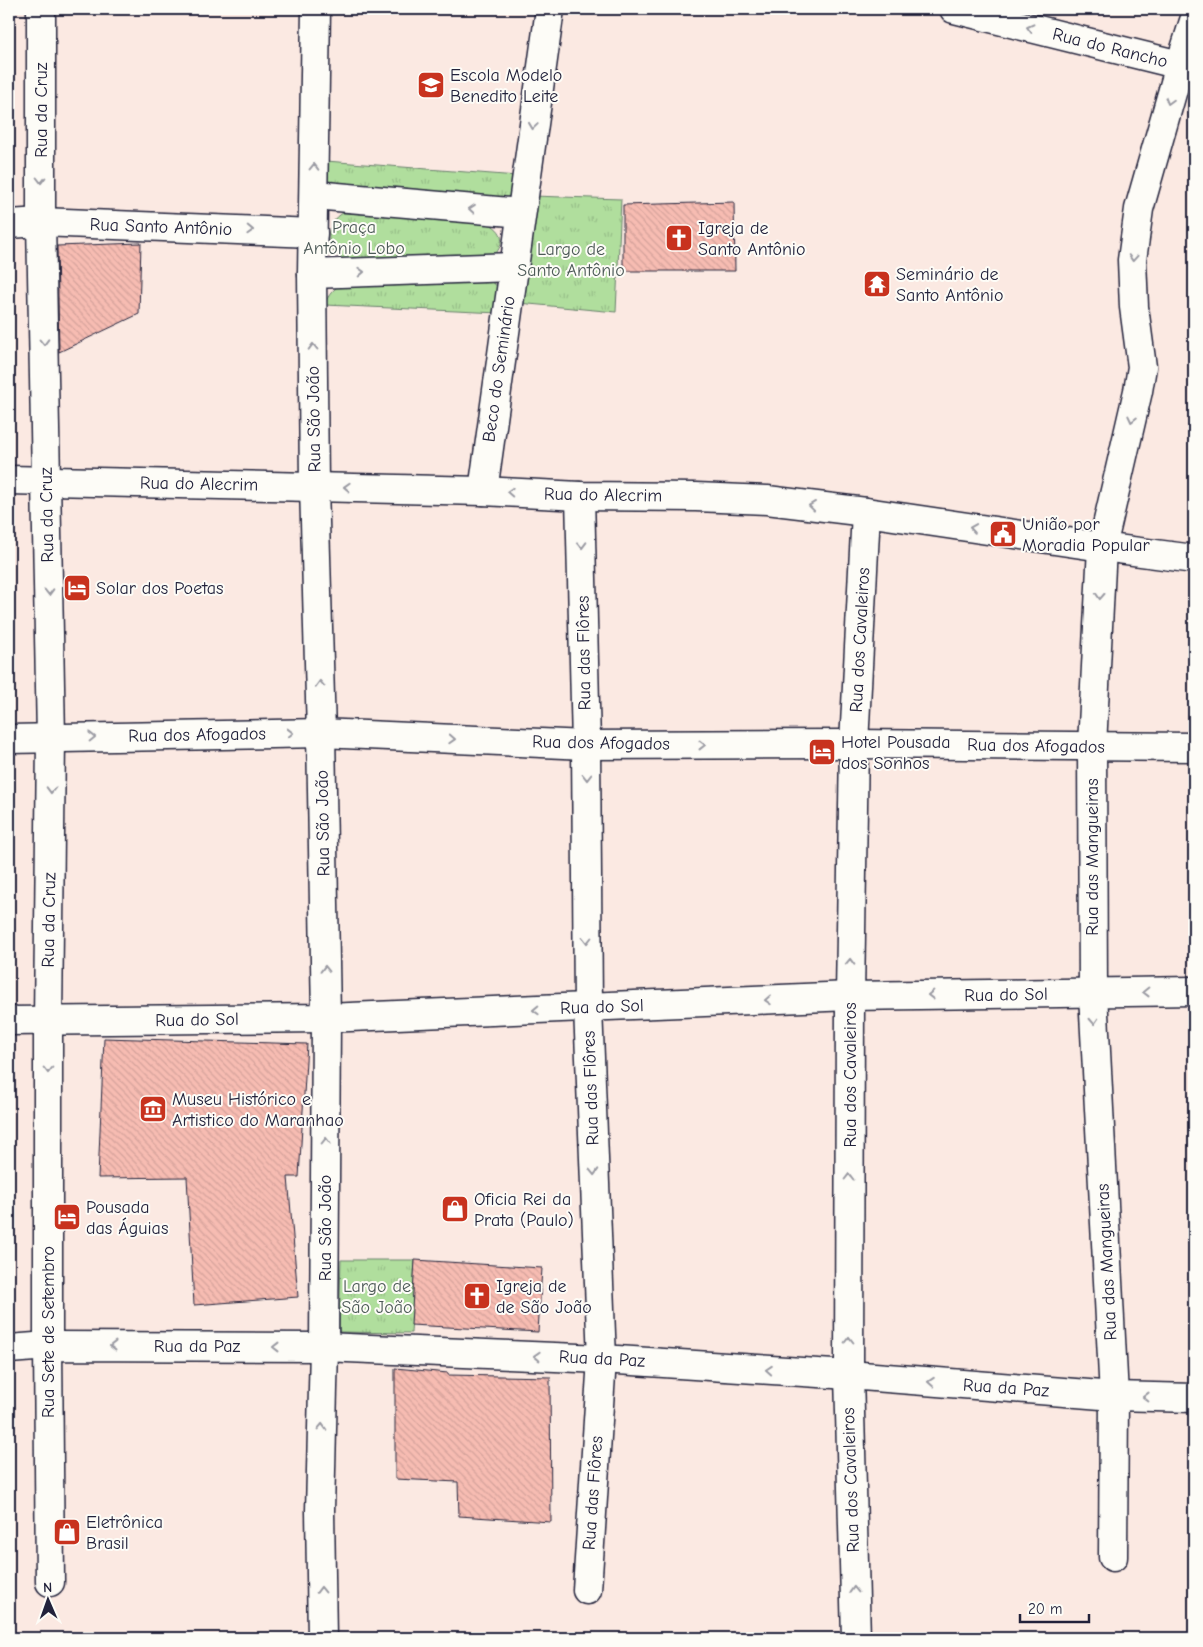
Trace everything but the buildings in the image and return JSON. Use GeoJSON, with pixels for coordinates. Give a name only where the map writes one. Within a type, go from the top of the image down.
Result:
{"type":"FeatureCollection","features":[{"type":"Feature","properties":{"kind":"street","name":"Rua da Cruz"},"geometry":{"type":"LineString","coordinates":[[40,9],[51,738],[48,1022]]}},
{"type":"Feature","properties":{"kind":"street","name":"Rua São João"},"geometry":{"type":"LineString","coordinates":[[316,9],[312,274],[314,486],[326,1018],[324,1347],[320,1511],[322,1638]]}},
{"type":"Feature","properties":{"kind":"street","name":"Beco do Seminário"},"geometry":{"type":"LineString","coordinates":[[483,491],[550,9]]}},
{"type":"Feature","properties":{"kind":"street","name":"Rua do Rancho"},"geometry":{"type":"LineString","coordinates":[[954,9],[1180,65]]}},
{"type":"Feature","properties":{"kind":"street","name":"Rua das Mangueiras"},"geometry":{"type":"LineString","coordinates":[[1114,1558],[1114,1396],[1093,994],[1092,746],[1102,547],[1136,401],[1142,367],[1134,307],[1132,260],[1139,209],[1194,21]]}},
{"type":"Feature","properties":{"kind":"street"},"geometry":{"type":"LineString","coordinates":[[314,195],[521,213]]}},
{"type":"Feature","properties":{"kind":"street","name":"Rua Santo Antônio"},"geometry":{"type":"LineString","coordinates":[[9,224],[42,222],[313,233]]}},
{"type":"Feature","properties":{"kind":"street"},"geometry":{"type":"LineString","coordinates":[[312,274],[513,267]]}},
{"type":"Feature","properties":{"kind":"street","name":"Rua do Alecrim"},"geometry":{"type":"LineString","coordinates":[[9,480],[314,486],[580,496],[766,500],[866,512],[1102,547],[1194,558]]}},
{"type":"Feature","properties":{"kind":"street","name":"Rua das Flôres"},"geometry":{"type":"LineString","coordinates":[[580,496],[586,745],[588,1008],[602,1359],[587,1590]]}},
{"type":"Feature","properties":{"kind":"street","name":"Rua dos Cavaleiros"},"geometry":{"type":"LineString","coordinates":[[856,1638],[848,1375],[850,996],[854,744],[866,512]]}},
{"type":"Feature","properties":{"kind":"street","name":"Rua dos Afogados"},"geometry":{"type":"LineString","coordinates":[[9,739],[321,732],[586,745],[854,744],[1194,747]]}},
{"type":"Feature","properties":{"kind":"street","name":"Rua do Sol"},"geometry":{"type":"LineString","coordinates":[[9,1021],[326,1018],[850,996],[1093,994],[1194,991]]}},
{"type":"Feature","properties":{"kind":"street","name":"Rua Sete de Setembro"},"geometry":{"type":"LineString","coordinates":[[48,1022],[50,1582]]}},
{"type":"Feature","properties":{"kind":"street","name":"Rua da Paz"},"geometry":{"type":"LineString","coordinates":[[9,1349],[48,1346],[324,1347],[602,1359],[848,1375],[1114,1396],[1194,1398]]}},
{"type":"Feature","properties":{"kind":"green space"},"geometry":{"type":"Polygon","coordinates":[[[326,161],[517,176],[512,194],[506,199],[338,189],[327,182],[325,172],[326,161]]]}},
{"type":"Feature","properties":{"kind":"green space","name":"Largo de Santo Antônio"},"geometry":{"type":"Polygon","coordinates":[[[533,196],[621,199],[616,312],[518,303],[533,196]]]}},
{"type":"Feature","properties":{"kind":"green space","name":"Praça Antônio Lobo"},"geometry":{"type":"Polygon","coordinates":[[[343,213],[482,221],[499,231],[501,241],[497,252],[492,258],[351,261],[339,257],[334,252],[329,240],[330,228],[333,222],[343,213]]]}},
{"type":"Feature","properties":{"kind":"green space"},"geometry":{"type":"Polygon","coordinates":[[[483,280],[499,287],[499,313],[325,305],[332,292],[343,283],[483,280]]]}},
{"type":"Feature","properties":{"kind":"green space","name":"Largo de São João"},"geometry":{"type":"Polygon","coordinates":[[[341,1260],[415,1260],[411,1333],[339,1332],[341,1260]]]}},
{"type":"Feature","properties":{"kind":"place","name":"Escola Modelo Benedito Leite"},"geometry":{"type":"Point","coordinates":[431,85]}},
{"type":"Feature","properties":{"kind":"place","name":"Igreja de Santo Antônio"},"geometry":{"type":"Point","coordinates":[679,238]}},
{"type":"Feature","properties":{"kind":"place","name":"Seminário de Santo Antônio"},"geometry":{"type":"Point","coordinates":[877,284]}},
{"type":"Feature","properties":{"kind":"place","name":"União por Moradia Popular"},"geometry":{"type":"Point","coordinates":[1003,534]}},
{"type":"Feature","properties":{"kind":"place","name":"Solar dos Poetas"},"geometry":{"type":"Point","coordinates":[77,588]}},
{"type":"Feature","properties":{"kind":"place","name":"Hotel Pousada dos Sonhos"},"geometry":{"type":"Point","coordinates":[822,752]}},
{"type":"Feature","properties":{"kind":"place","name":"Museu Histórico e Artistico do Maranhao"},"geometry":{"type":"Point","coordinates":[153,1109]}},
{"type":"Feature","properties":{"kind":"place","name":"Oficia Rei da Prata (Paulo)"},"geometry":{"type":"Point","coordinates":[455,1209]}},
{"type":"Feature","properties":{"kind":"place","name":"Pousada das Águias"},"geometry":{"type":"Point","coordinates":[67,1217]}},
{"type":"Feature","properties":{"kind":"place","name":"Igreja de de São João"},"geometry":{"type":"Point","coordinates":[477,1296]}},
{"type":"Feature","properties":{"kind":"place","name":"Eletrônica Brasil"},"geometry":{"type":"Point","coordinates":[67,1532]}}]}
